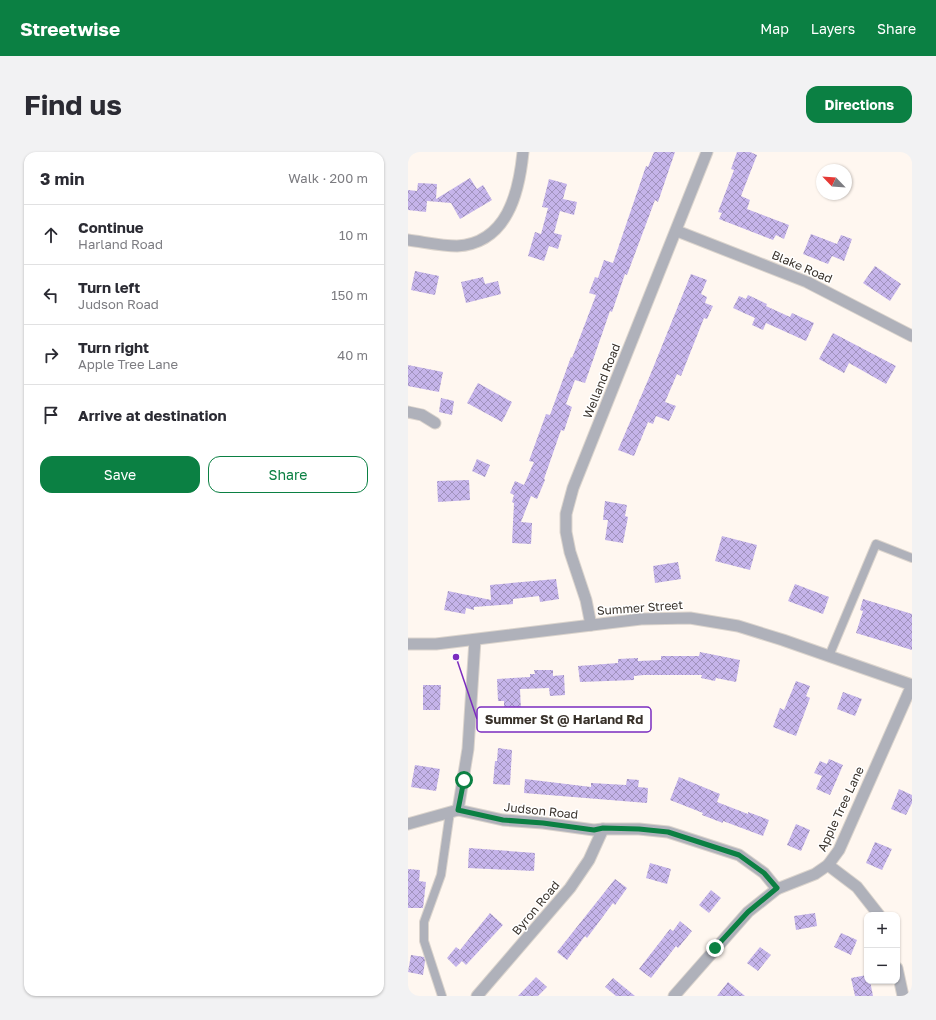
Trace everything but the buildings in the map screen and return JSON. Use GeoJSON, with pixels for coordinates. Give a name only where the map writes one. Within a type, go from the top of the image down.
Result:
{"type":"FeatureCollection","features":[{"type":"Feature","properties":{"kind":"street"},"geometry":{"type":"LineString","coordinates":[[408,240],[457,246],[478,241],[493,233],[503,223],[513,199],[523,152]]}},
{"type":"Feature","properties":{"kind":"street","name":"Welland Road"},"geometry":{"type":"LineString","coordinates":[[591,625],[586,600],[570,552],[566,532],[566,514],[573,488],[677,231],[707,152]]}},
{"type":"Feature","properties":{"kind":"street","name":"Blake Road"},"geometry":{"type":"LineString","coordinates":[[677,231],[808,282],[912,336]]}},
{"type":"Feature","properties":{"kind":"street"},"geometry":{"type":"LineString","coordinates":[[408,412],[422,415],[435,423]]}},
{"type":"Feature","properties":{"kind":"street","name":"Summer Street"},"geometry":{"type":"LineString","coordinates":[[408,644],[436,644],[474,640],[641,619],[690,618],[738,626],[912,685]]}},
{"type":"Feature","properties":{"kind":"street"},"geometry":{"type":"LineString","coordinates":[[454,811],[468,749],[474,640]]}},
{"type":"Feature","properties":{"kind":"street","name":"Apple Tree Lane"},"geometry":{"type":"LineString","coordinates":[[674,996],[748,912],[777,888],[815,874],[828,865],[839,850],[912,685]]}},
{"type":"Feature","properties":{"kind":"street","name":"Judson Road"},"geometry":{"type":"LineString","coordinates":[[408,824],[454,811],[503,820],[543,823],[594,830],[603,828],[639,829],[668,832],[739,855],[764,873],[777,888]]}},
{"type":"Feature","properties":{"kind":"street","name":"Byron Road"},"geometry":{"type":"LineString","coordinates":[[477,996],[570,888],[588,860],[603,828]]}},
{"type":"Feature","properties":{"kind":"street"},"geometry":{"type":"LineString","coordinates":[[828,865],[857,887],[877,912]]}},
{"type":"Feature","properties":{"kind":"street"},"geometry":{"type":"LineString","coordinates":[[900,982],[903,996]]}},
{"type":"Feature","properties":{"kind":"lane"},"geometry":{"type":"LineString","coordinates":[[829,656],[876,544],[912,558]]}},
{"type":"Feature","properties":{"kind":"lane"},"geometry":{"type":"LineString","coordinates":[[442,996],[424,941],[424,922],[441,875],[454,811]]}},
{"type":"Feature","properties":{"kind":"place","name":"Summer St @ Harland Rd"},"geometry":{"type":"Point","coordinates":[456,657]}},
{"type":"Feature","properties":{"kind":"route"},"geometry":{"type":"LineString","coordinates":[[464,780],[458,810],[503,820],[543,823],[594,830],[603,828],[639,829],[668,832],[739,855],[764,873],[777,888],[748,912],[715,948]]}}]}
